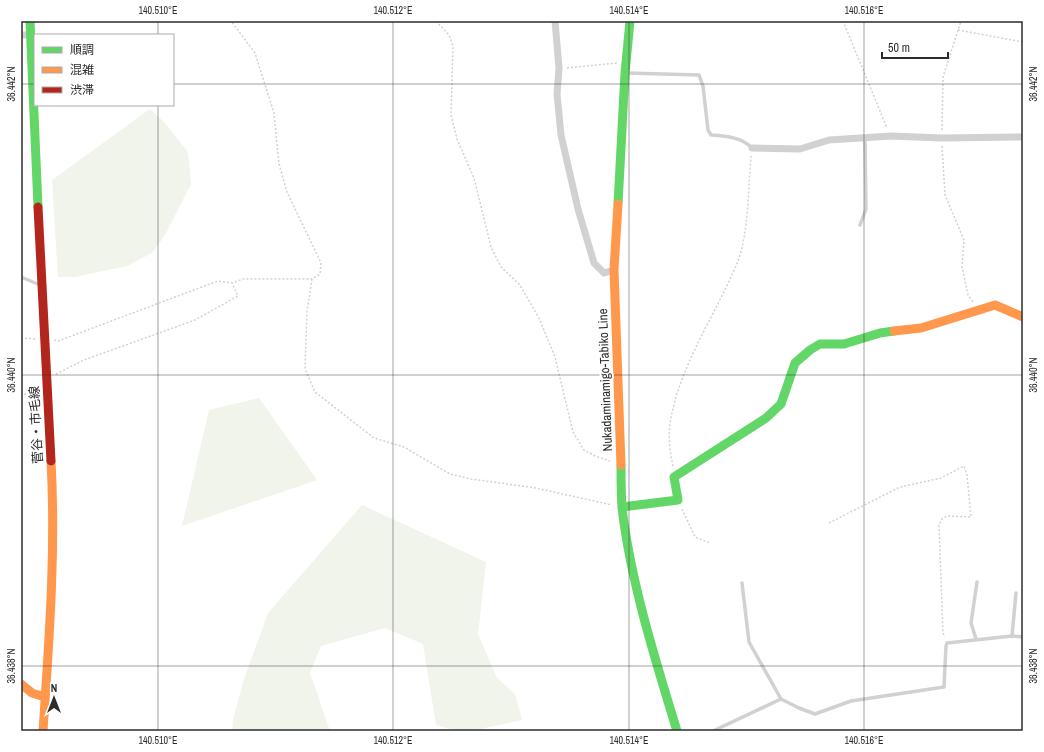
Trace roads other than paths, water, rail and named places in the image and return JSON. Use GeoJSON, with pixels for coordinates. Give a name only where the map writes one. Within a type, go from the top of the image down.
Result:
{"type":"FeatureCollection","features":[{"type":"Feature","properties":{"kind":"street","name":"菅谷・市毛線"},"geometry":{"type":"LineString","coordinates":[[30,21],[25,35],[53,502],[51,607],[43,731]]}},
{"type":"Feature","properties":{"kind":"street"},"geometry":{"type":"LineString","coordinates":[[555,21],[559,68],[557,94],[561,135],[578,209],[594,263],[604,273],[614,270]]}},
{"type":"Feature","properties":{"kind":"street","name":"Nukadaminamigo-Tabiko Line"},"geometry":{"type":"LineString","coordinates":[[630,21],[625,73],[614,270],[622,507],[631,566],[658,669],[677,731]]}},
{"type":"Feature","properties":{"kind":"street"},"geometry":{"type":"LineString","coordinates":[[752,148],[800,149],[829,140],[891,136],[941,138],[1023,137]]}},
{"type":"Feature","properties":{"kind":"street"},"geometry":{"type":"LineString","coordinates":[[622,507],[678,500],[674,477],[766,418],[781,404],[795,363],[810,350],[820,344],[844,344],[880,333],[921,328],[977,309],[995,305],[1023,317]]}},
{"type":"Feature","properties":{"kind":"street"},"geometry":{"type":"LineString","coordinates":[[21,684],[32,693],[45,697]]}},
{"type":"Feature","properties":{"kind":"lane"},"geometry":{"type":"LineString","coordinates":[[625,73],[631,75],[699,75],[703,86],[708,130],[711,135],[727,136],[747,143],[752,148]]}},
{"type":"Feature","properties":{"kind":"lane"},"geometry":{"type":"LineString","coordinates":[[860,225],[866,209],[865,138]]}},
{"type":"Feature","properties":{"kind":"lane"},"geometry":{"type":"LineString","coordinates":[[21,277],[41,285]]}},
{"type":"Feature","properties":{"kind":"lane"},"geometry":{"type":"LineString","coordinates":[[976,639],[971,623],[977,582]]}},
{"type":"Feature","properties":{"kind":"lane"},"geometry":{"type":"LineString","coordinates":[[742,583],[749,642],[781,699],[815,714],[851,701],[944,687],[947,643],[1012,636],[1023,637]]}},
{"type":"Feature","properties":{"kind":"lane"},"geometry":{"type":"LineString","coordinates":[[1012,636],[1016,594]]}},
{"type":"Feature","properties":{"kind":"lane"},"geometry":{"type":"LineString","coordinates":[[713,731],[781,699]]}}]}
